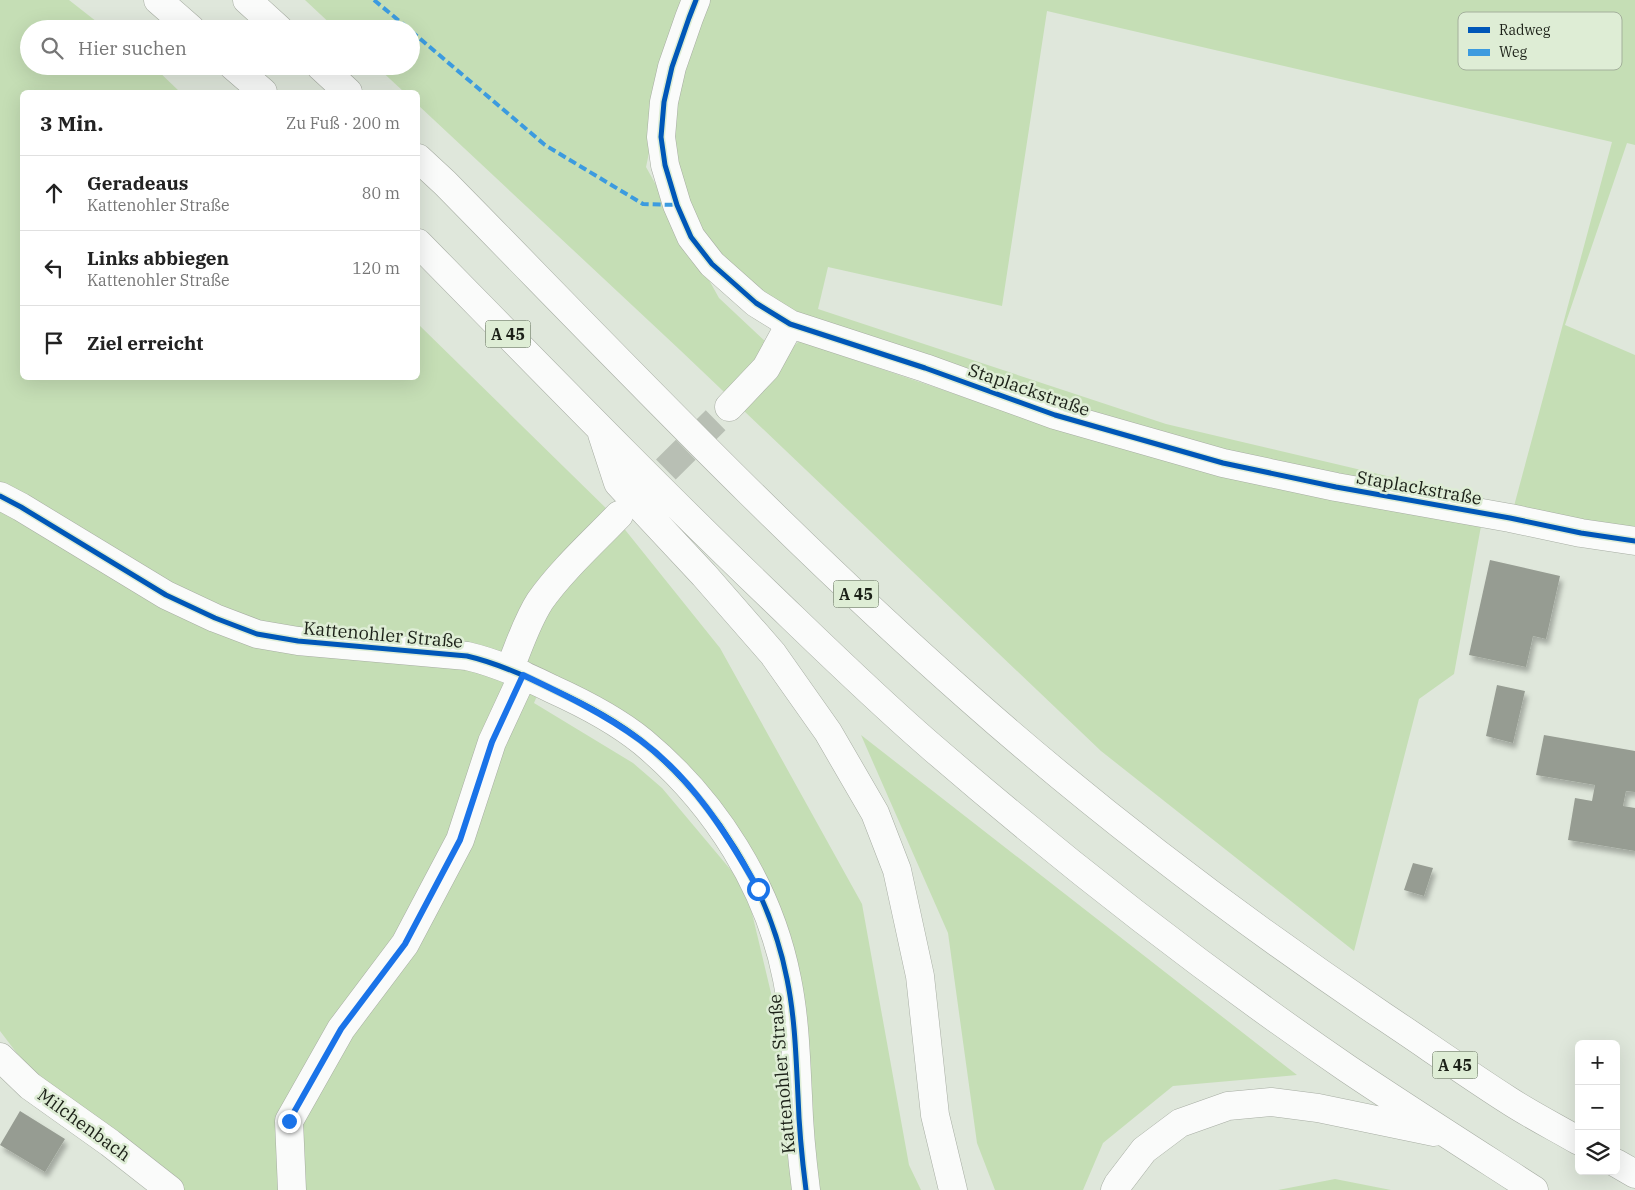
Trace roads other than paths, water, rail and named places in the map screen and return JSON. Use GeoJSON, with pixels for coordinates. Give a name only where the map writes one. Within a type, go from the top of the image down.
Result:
{"type":"FeatureCollection","features":[{"type":"Feature","properties":{"kind":"main road"},"geometry":{"type":"LineString","coordinates":[[158,0],[181,20]]}},
{"type":"Feature","properties":{"kind":"main road"},"geometry":{"type":"LineString","coordinates":[[246,0],[269,20]]}},
{"type":"Feature","properties":{"kind":"main road","name":"Staplackstraße"},"geometry":{"type":"LineString","coordinates":[[696,0],[672,67],[664,102],[661,137],[665,165],[677,205],[691,236],[712,264],[756,303],[790,324],[924,368],[1054,415],[1223,463],[1336,487],[1510,518],[1582,533],[1635,541]]}},
{"type":"Feature","properties":{"kind":"main road"},"geometry":{"type":"LineString","coordinates":[[243,75],[261,90]]}},
{"type":"Feature","properties":{"kind":"main road"},"geometry":{"type":"LineString","coordinates":[[330,75],[346,90]]}},
{"type":"Feature","properties":{"kind":"main road","name":"A 45"},"geometry":{"type":"LineString","coordinates":[[420,160],[445,183],[733,477],[844,583],[968,697],[1079,792],[1224,904],[1335,983],[1510,1101],[1575,1139]]}},
{"type":"Feature","properties":{"kind":"main road","name":"A 45"},"geometry":{"type":"LineString","coordinates":[[420,245],[692,522],[820,645],[932,747],[1044,841],[1188,953],[1349,1069],[1534,1190]]}},
{"type":"Feature","properties":{"kind":"main road"},"geometry":{"type":"LineString","coordinates":[[729,407],[766,368],[790,324]]}},
{"type":"Feature","properties":{"kind":"main road"},"geometry":{"type":"LineString","coordinates":[[598,426],[618,483],[704,575],[773,654],[828,732],[875,813],[897,870],[920,976],[935,1115],[953,1190]]}},
{"type":"Feature","properties":{"kind":"main road","name":"Kattenohler Straße"},"geometry":{"type":"LineString","coordinates":[[0,496],[166,594],[214,618],[257,634],[298,641],[467,656],[516,672],[606,717],[642,741],[675,772],[712,813],[758,889],[775,933],[787,977],[794,1019],[802,1155],[806,1190]]}},
{"type":"Feature","properties":{"kind":"main road"},"geometry":{"type":"LineString","coordinates":[[292,1190],[289,1121],[341,1029],[405,944],[460,840],[516,672],[524,633],[540,602],[575,560],[619,515]]}},
{"type":"Feature","properties":{"kind":"main road","name":"Milchenbach"},"geometry":{"type":"LineString","coordinates":[[0,1056],[30,1086],[110,1143],[170,1190]]}},
{"type":"Feature","properties":{"kind":"main road"},"geometry":{"type":"LineString","coordinates":[[1115,1190],[1144,1150],[1180,1123],[1228,1106],[1271,1102],[1318,1108],[1450,1135]]}},
{"type":"Feature","properties":{"kind":"main road"},"geometry":{"type":"LineString","coordinates":[[1620,1165],[1635,1174]]}},
{"type":"Feature","properties":{"kind":"tunnel"},"geometry":{"type":"LineString","coordinates":[[636,499],[729,407]]}}]}
